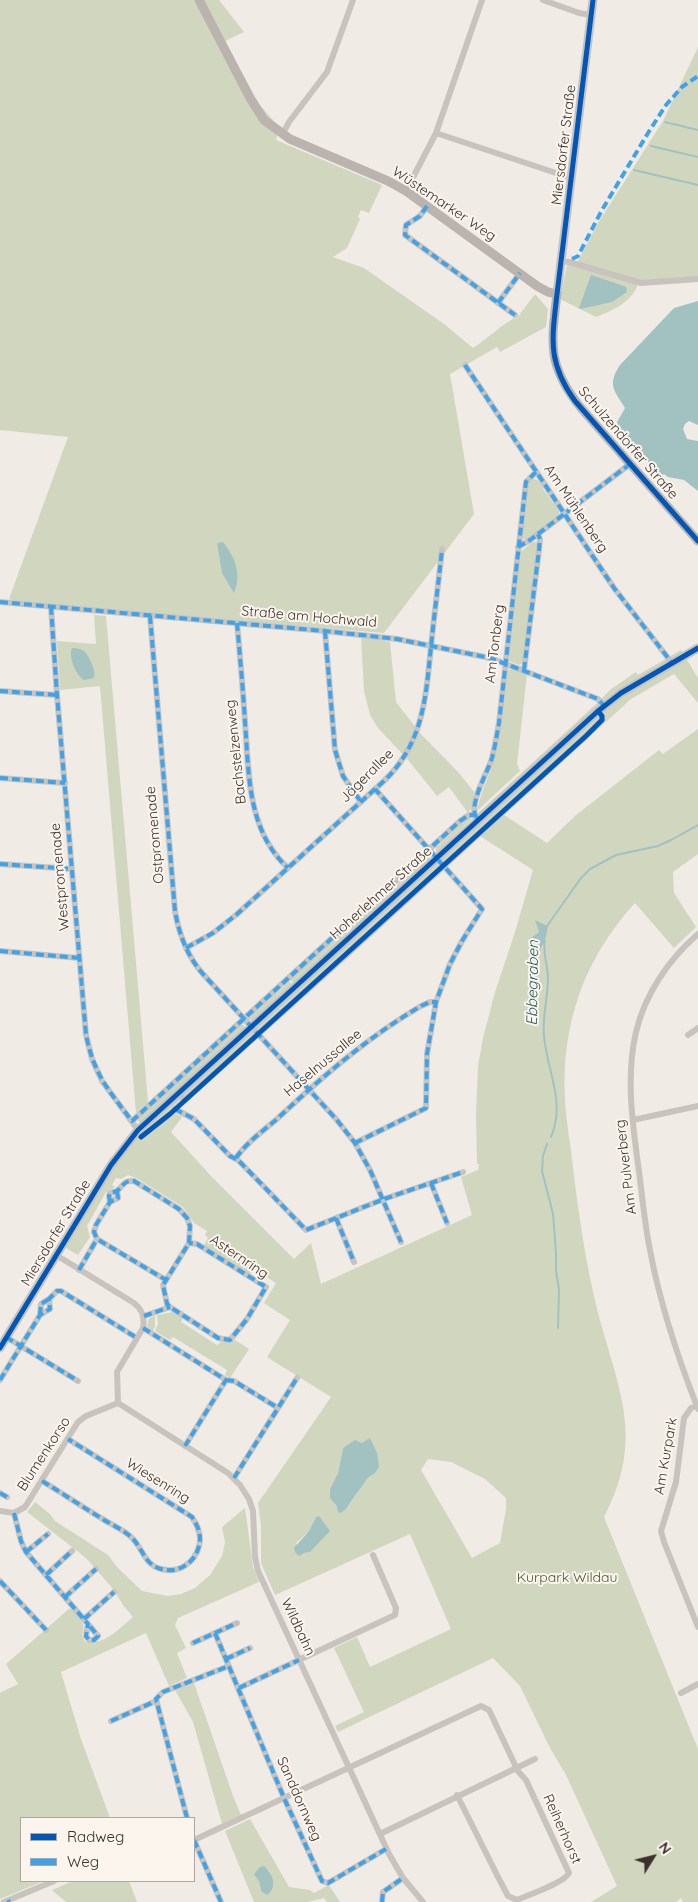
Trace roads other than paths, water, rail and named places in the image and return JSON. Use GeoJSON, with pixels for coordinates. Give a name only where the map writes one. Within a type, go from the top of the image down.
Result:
{"type":"FeatureCollection","features":[{"type":"Feature","properties":{"kind":"main road","name":"Wüstemarker Weg"},"geometry":{"type":"LineString","coordinates":[[202,1],[256,109],[264,120],[282,135],[388,181],[406,191],[544,291],[557,294]]}},
{"type":"Feature","properties":{"kind":"main road","name":"Schulzendorfer Straße"},"geometry":{"type":"LineString","coordinates":[[557,294],[552,348],[560,378],[581,408],[697,538]]}},
{"type":"Feature","properties":{"kind":"street"},"geometry":{"type":"LineString","coordinates":[[282,135],[327,72],[353,0]]}},
{"type":"Feature","properties":{"kind":"street"},"geometry":{"type":"LineString","coordinates":[[406,191],[436,134],[482,0]]}},
{"type":"Feature","properties":{"kind":"street"},"geometry":{"type":"LineString","coordinates":[[543,0],[591,15]]}},
{"type":"Feature","properties":{"kind":"street","name":"Miersdorfer Straße"},"geometry":{"type":"LineString","coordinates":[[557,294],[593,0]]}},
{"type":"Feature","properties":{"kind":"street"},"geometry":{"type":"LineString","coordinates":[[436,134],[571,177]]}},
{"type":"Feature","properties":{"kind":"street"},"geometry":{"type":"LineString","coordinates":[[427,206],[420,216],[406,225],[405,234],[515,315]]}},
{"type":"Feature","properties":{"kind":"street"},"geometry":{"type":"LineString","coordinates":[[561,261],[641,283],[698,279]]}},
{"type":"Feature","properties":{"kind":"street"},"geometry":{"type":"LineString","coordinates":[[498,303],[520,273]]}},
{"type":"Feature","properties":{"kind":"street","name":"Am Mühlenberg"},"geometry":{"type":"LineString","coordinates":[[465,365],[626,605],[672,664]]}},
{"type":"Feature","properties":{"kind":"street"},"geometry":{"type":"LineString","coordinates":[[518,547],[630,464]]}},
{"type":"Feature","properties":{"kind":"street","name":"Am Tonberg"},"geometry":{"type":"LineString","coordinates":[[476,817],[474,808],[478,792],[490,765],[495,746],[526,482],[536,472]]}},
{"type":"Feature","properties":{"kind":"street"},"geometry":{"type":"LineString","coordinates":[[524,670],[540,550],[538,534]]}},
{"type":"Feature","properties":{"kind":"street","name":"Jägerallee"},"geometry":{"type":"LineString","coordinates":[[186,948],[224,925],[361,802],[400,764],[414,739],[425,698],[442,550]]}},
{"type":"Feature","properties":{"kind":"street","name":"Straße am Hochwald"},"geometry":{"type":"LineString","coordinates":[[0,602],[325,630],[398,639],[482,656],[506,663],[598,699],[601,708]]}},
{"type":"Feature","properties":{"kind":"street","name":"Westpromenade"},"geometry":{"type":"LineString","coordinates":[[51,607],[86,1035],[92,1059],[108,1091],[132,1121],[137,1131]]}},
{"type":"Feature","properties":{"kind":"street","name":"Ostpromenade"},"geometry":{"type":"LineString","coordinates":[[150,616],[175,911],[186,948],[198,968],[355,1143],[384,1199],[401,1242]]}},
{"type":"Feature","properties":{"kind":"street","name":"Bachstelzenweg"},"geometry":{"type":"LineString","coordinates":[[237,623],[253,807],[267,842],[277,857],[288,868]]}},
{"type":"Feature","properties":{"kind":"street"},"geometry":{"type":"LineString","coordinates":[[325,630],[335,750],[343,776],[361,802]]}},
{"type":"Feature","properties":{"kind":"street","name":"Hoherlehmer Straße"},"geometry":{"type":"LineString","coordinates":[[137,1131],[436,858],[476,817],[601,708],[621,693],[698,648]]}},
{"type":"Feature","properties":{"kind":"street"},"geometry":{"type":"LineString","coordinates":[[0,691],[57,695]]}},
{"type":"Feature","properties":{"kind":"street","name":"Hoherlehmer Straße"},"geometry":{"type":"LineString","coordinates":[[178,1092],[184,1100],[258,1035],[592,731],[602,720],[601,708]]}},
{"type":"Feature","properties":{"kind":"street"},"geometry":{"type":"LineString","coordinates":[[0,778],[65,783]]}},
{"type":"Feature","properties":{"kind":"street"},"geometry":{"type":"LineString","coordinates":[[355,1143],[426,1108],[427,1052],[436,1002],[450,964],[482,909],[375,789]]}},
{"type":"Feature","properties":{"kind":"street","name":"Hoherlehmer Straße"},"geometry":{"type":"LineString","coordinates":[[132,1121],[464,817],[476,817]]}},
{"type":"Feature","properties":{"kind":"street"},"geometry":{"type":"LineString","coordinates":[[0,864],[72,869]]}},
{"type":"Feature","properties":{"kind":"street","name":"Am Pulverberg"},"geometry":{"type":"LineString","coordinates":[[697,1408],[673,1340],[652,1262],[633,1120],[631,1066],[640,1018],[661,976],[678,953],[698,934]]}},
{"type":"Feature","properties":{"kind":"street"},"geometry":{"type":"LineString","coordinates":[[0,951],[79,958]]}},
{"type":"Feature","properties":{"kind":"street","name":"Haselnussallee"},"geometry":{"type":"LineString","coordinates":[[236,1158],[309,1090],[354,1052],[390,1025],[430,1002],[436,1002]]}},
{"type":"Feature","properties":{"kind":"street"},"geometry":{"type":"LineString","coordinates":[[688,1035],[698,1028]]}},
{"type":"Feature","properties":{"kind":"street"},"geometry":{"type":"LineString","coordinates":[[633,1120],[698,1106]]}},
{"type":"Feature","properties":{"kind":"street"},"geometry":{"type":"LineString","coordinates":[[176,1109],[194,1119],[230,1156],[236,1158],[306,1230],[384,1199],[463,1172]]}},
{"type":"Feature","properties":{"kind":"street","name":"Miersdorfer Straße"},"geometry":{"type":"LineString","coordinates":[[0,1348],[111,1165],[137,1131]]}},
{"type":"Feature","properties":{"kind":"street","name":"Asternring"},"geometry":{"type":"LineString","coordinates":[[79,1270],[97,1239],[94,1232],[110,1202],[110,1193],[117,1191],[128,1180],[134,1181],[179,1209],[187,1218],[190,1226],[189,1243],[166,1280]]}},
{"type":"Feature","properties":{"kind":"street"},"geometry":{"type":"LineString","coordinates":[[431,1183],[447,1222]]}},
{"type":"Feature","properties":{"kind":"street"},"geometry":{"type":"LineString","coordinates":[[336,1218],[354,1262]]}},
{"type":"Feature","properties":{"kind":"street"},"geometry":{"type":"LineString","coordinates":[[97,1239],[166,1280],[164,1293],[170,1307],[144,1316]]}},
{"type":"Feature","properties":{"kind":"street","name":"Asternring"},"geometry":{"type":"LineString","coordinates":[[170,1307],[218,1338],[230,1340],[266,1287],[197,1244],[189,1243]]}},
{"type":"Feature","properties":{"kind":"street"},"geometry":{"type":"LineString","coordinates":[[56,1256],[134,1303],[144,1316],[143,1328],[117,1372],[118,1404]]}},
{"type":"Feature","properties":{"kind":"street"},"geometry":{"type":"LineString","coordinates":[[0,1380],[40,1315],[41,1304],[57,1291],[61,1291],[137,1338]]}},
{"type":"Feature","properties":{"kind":"street"},"geometry":{"type":"LineString","coordinates":[[40,1315],[50,1309],[49,1299]]}},
{"type":"Feature","properties":{"kind":"street"},"geometry":{"type":"LineString","coordinates":[[143,1328],[226,1380],[234,1381],[278,1408]]}},
{"type":"Feature","properties":{"kind":"street"},"geometry":{"type":"LineString","coordinates":[[6,1337],[78,1381]]}},
{"type":"Feature","properties":{"kind":"street"},"geometry":{"type":"LineString","coordinates":[[234,1478],[297,1378]]}},
{"type":"Feature","properties":{"kind":"street"},"geometry":{"type":"LineString","coordinates":[[185,1446],[226,1380]]}},
{"type":"Feature","properties":{"kind":"street","name":"Blumenkorso"},"geometry":{"type":"LineString","coordinates":[[14,1513],[25,1507],[82,1418],[118,1404]]}},
{"type":"Feature","properties":{"kind":"street","name":"Wildbahn"},"geometry":{"type":"LineString","coordinates":[[118,1404],[234,1478],[246,1492],[252,1505],[255,1557],[258,1571],[386,1849],[402,1878],[423,1902]]}},
{"type":"Feature","properties":{"kind":"street","name":"Am Kurpark"},"geometry":{"type":"LineString","coordinates":[[697,1408],[687,1413],[684,1418],[676,1482],[661,1531],[698,1626]]}},
{"type":"Feature","properties":{"kind":"street","name":"Wiesenring"},"geometry":{"type":"LineString","coordinates":[[42,1481],[130,1536],[150,1565],[163,1570],[174,1570],[187,1565],[194,1559],[200,1540],[198,1529],[192,1517],[68,1439]]}},
{"type":"Feature","properties":{"kind":"street"},"geometry":{"type":"LineString","coordinates":[[0,1493],[7,1497]]}},
{"type":"Feature","properties":{"kind":"street"},"geometry":{"type":"LineString","coordinates":[[0,1511],[14,1513],[21,1541],[26,1552],[86,1621],[114,1592]]}},
{"type":"Feature","properties":{"kind":"street"},"geometry":{"type":"LineString","coordinates":[[26,1552],[48,1534]]}},
{"type":"Feature","properties":{"kind":"street"},"geometry":{"type":"LineString","coordinates":[[46,1575],[72,1551]]}},
{"type":"Feature","properties":{"kind":"street"},"geometry":{"type":"LineString","coordinates":[[239,1688],[395,1616],[396,1608],[373,1555]]}},
{"type":"Feature","properties":{"kind":"street"},"geometry":{"type":"LineString","coordinates":[[65,1597],[96,1569]]}},
{"type":"Feature","properties":{"kind":"street"},"geometry":{"type":"LineString","coordinates":[[0,1581],[46,1630]]}},
{"type":"Feature","properties":{"kind":"street"},"geometry":{"type":"LineString","coordinates":[[193,1643],[237,1623]]}},
{"type":"Feature","properties":{"kind":"street","name":"Sanddornweg"},"geometry":{"type":"LineString","coordinates":[[215,1633],[284,1798],[321,1879],[326,1883],[386,1849]]}},
{"type":"Feature","properties":{"kind":"street"},"geometry":{"type":"LineString","coordinates":[[187,1817],[156,1701],[163,1692],[227,1662],[250,1648]]}},
{"type":"Feature","properties":{"kind":"street"},"geometry":{"type":"LineString","coordinates":[[681,1693],[698,1684]]}},
{"type":"Feature","properties":{"kind":"street"},"geometry":{"type":"LineString","coordinates":[[111,1721],[156,1701]]}},
{"type":"Feature","properties":{"kind":"street"},"geometry":{"type":"LineString","coordinates":[[195,1840],[481,1706],[490,1710],[516,1767]]}},
{"type":"Feature","properties":{"kind":"street"},"geometry":{"type":"LineString","coordinates":[[380,1834],[535,1758]]}},
{"type":"Feature","properties":{"kind":"street","name":"Reiherhorst"},"geometry":{"type":"LineString","coordinates":[[457,1795],[508,1896],[517,1900],[554,1884],[566,1878],[569,1873],[526,1780],[516,1767]]}},
{"type":"Feature","properties":{"kind":"street"},"geometry":{"type":"LineString","coordinates":[[195,1842],[221,1902]]}},
{"type":"Feature","properties":{"kind":"street"},"geometry":{"type":"LineString","coordinates":[[382,1902],[383,1892],[402,1878]]}},
{"type":"Feature","properties":{"kind":"street"},"geometry":{"type":"LineString","coordinates":[[7,1901],[52,1882]]}},
{"type":"Feature","properties":{"kind":"water"},"geometry":{"type":"Polygon","coordinates":[[[591,275],[624,286],[627,292],[612,302],[580,309],[591,275]]]}},
{"type":"Feature","properties":{"kind":"water"},"geometry":{"type":"Polygon","coordinates":[[[698,301],[698,425],[689,421],[683,429],[687,439],[698,441],[698,491],[684,480],[668,477],[664,474],[661,477],[616,424],[625,408],[615,392],[613,383],[620,365],[674,308],[698,301]]]}},
{"type":"Feature","properties":{"kind":"water"},"geometry":{"type":"Polygon","coordinates":[[[223,542],[236,566],[237,579],[234,593],[222,573],[217,543],[223,542]]]}},
{"type":"Feature","properties":{"kind":"water"},"geometry":{"type":"Polygon","coordinates":[[[72,648],[84,651],[93,668],[94,678],[84,680],[78,674],[72,661],[72,648]]]}},
{"type":"Feature","properties":{"kind":"water"},"geometry":{"type":"Polygon","coordinates":[[[535,920],[547,926],[545,941],[539,953],[537,948],[531,948],[529,939],[539,932],[535,920]]]}},
{"type":"Feature","properties":{"kind":"water"},"geometry":{"type":"Polygon","coordinates":[[[370,1438],[377,1453],[379,1467],[368,1478],[345,1510],[340,1513],[330,1498],[330,1489],[338,1473],[343,1448],[355,1440],[362,1443],[370,1438]]]}},
{"type":"Feature","properties":{"kind":"water"},"geometry":{"type":"Polygon","coordinates":[[[319,1516],[330,1531],[310,1552],[299,1556],[294,1548],[309,1531],[316,1517],[319,1516]]]}},
{"type":"Feature","properties":{"kind":"water"},"geometry":{"type":"Polygon","coordinates":[[[264,1866],[273,1880],[272,1888],[267,1895],[261,1891],[259,1881],[254,1874],[260,1867],[264,1866]]]}},
{"type":"Feature","properties":{"kind":"waterway"},"geometry":{"type":"LineString","coordinates":[[665,122],[698,130]]}},
{"type":"Feature","properties":{"kind":"waterway"},"geometry":{"type":"LineString","coordinates":[[651,146],[698,157]]}},
{"type":"Feature","properties":{"kind":"waterway"},"geometry":{"type":"LineString","coordinates":[[634,170],[698,185]]}},
{"type":"Feature","properties":{"kind":"waterway","name":"Ebbegraben"},"geometry":{"type":"LineString","coordinates":[[545,936],[547,926],[581,878],[590,869],[616,855],[658,846],[698,825]]}},
{"type":"Feature","properties":{"kind":"waterway","name":"Ebbegraben"},"geometry":{"type":"LineString","coordinates":[[545,941],[544,949],[548,978],[544,1036],[557,1111],[551,1137]]}},
{"type":"Feature","properties":{"kind":"waterway","name":"Ebbegraben"},"geometry":{"type":"LineString","coordinates":[[547,1144],[543,1156],[542,1171],[553,1214],[556,1271],[559,1289],[558,1328]]}},
{"type":"Feature","properties":{"kind":"park label","name":"Kurpark Wildau"},"geometry":{"type":"Point","coordinates":[567,1578]}}]}
